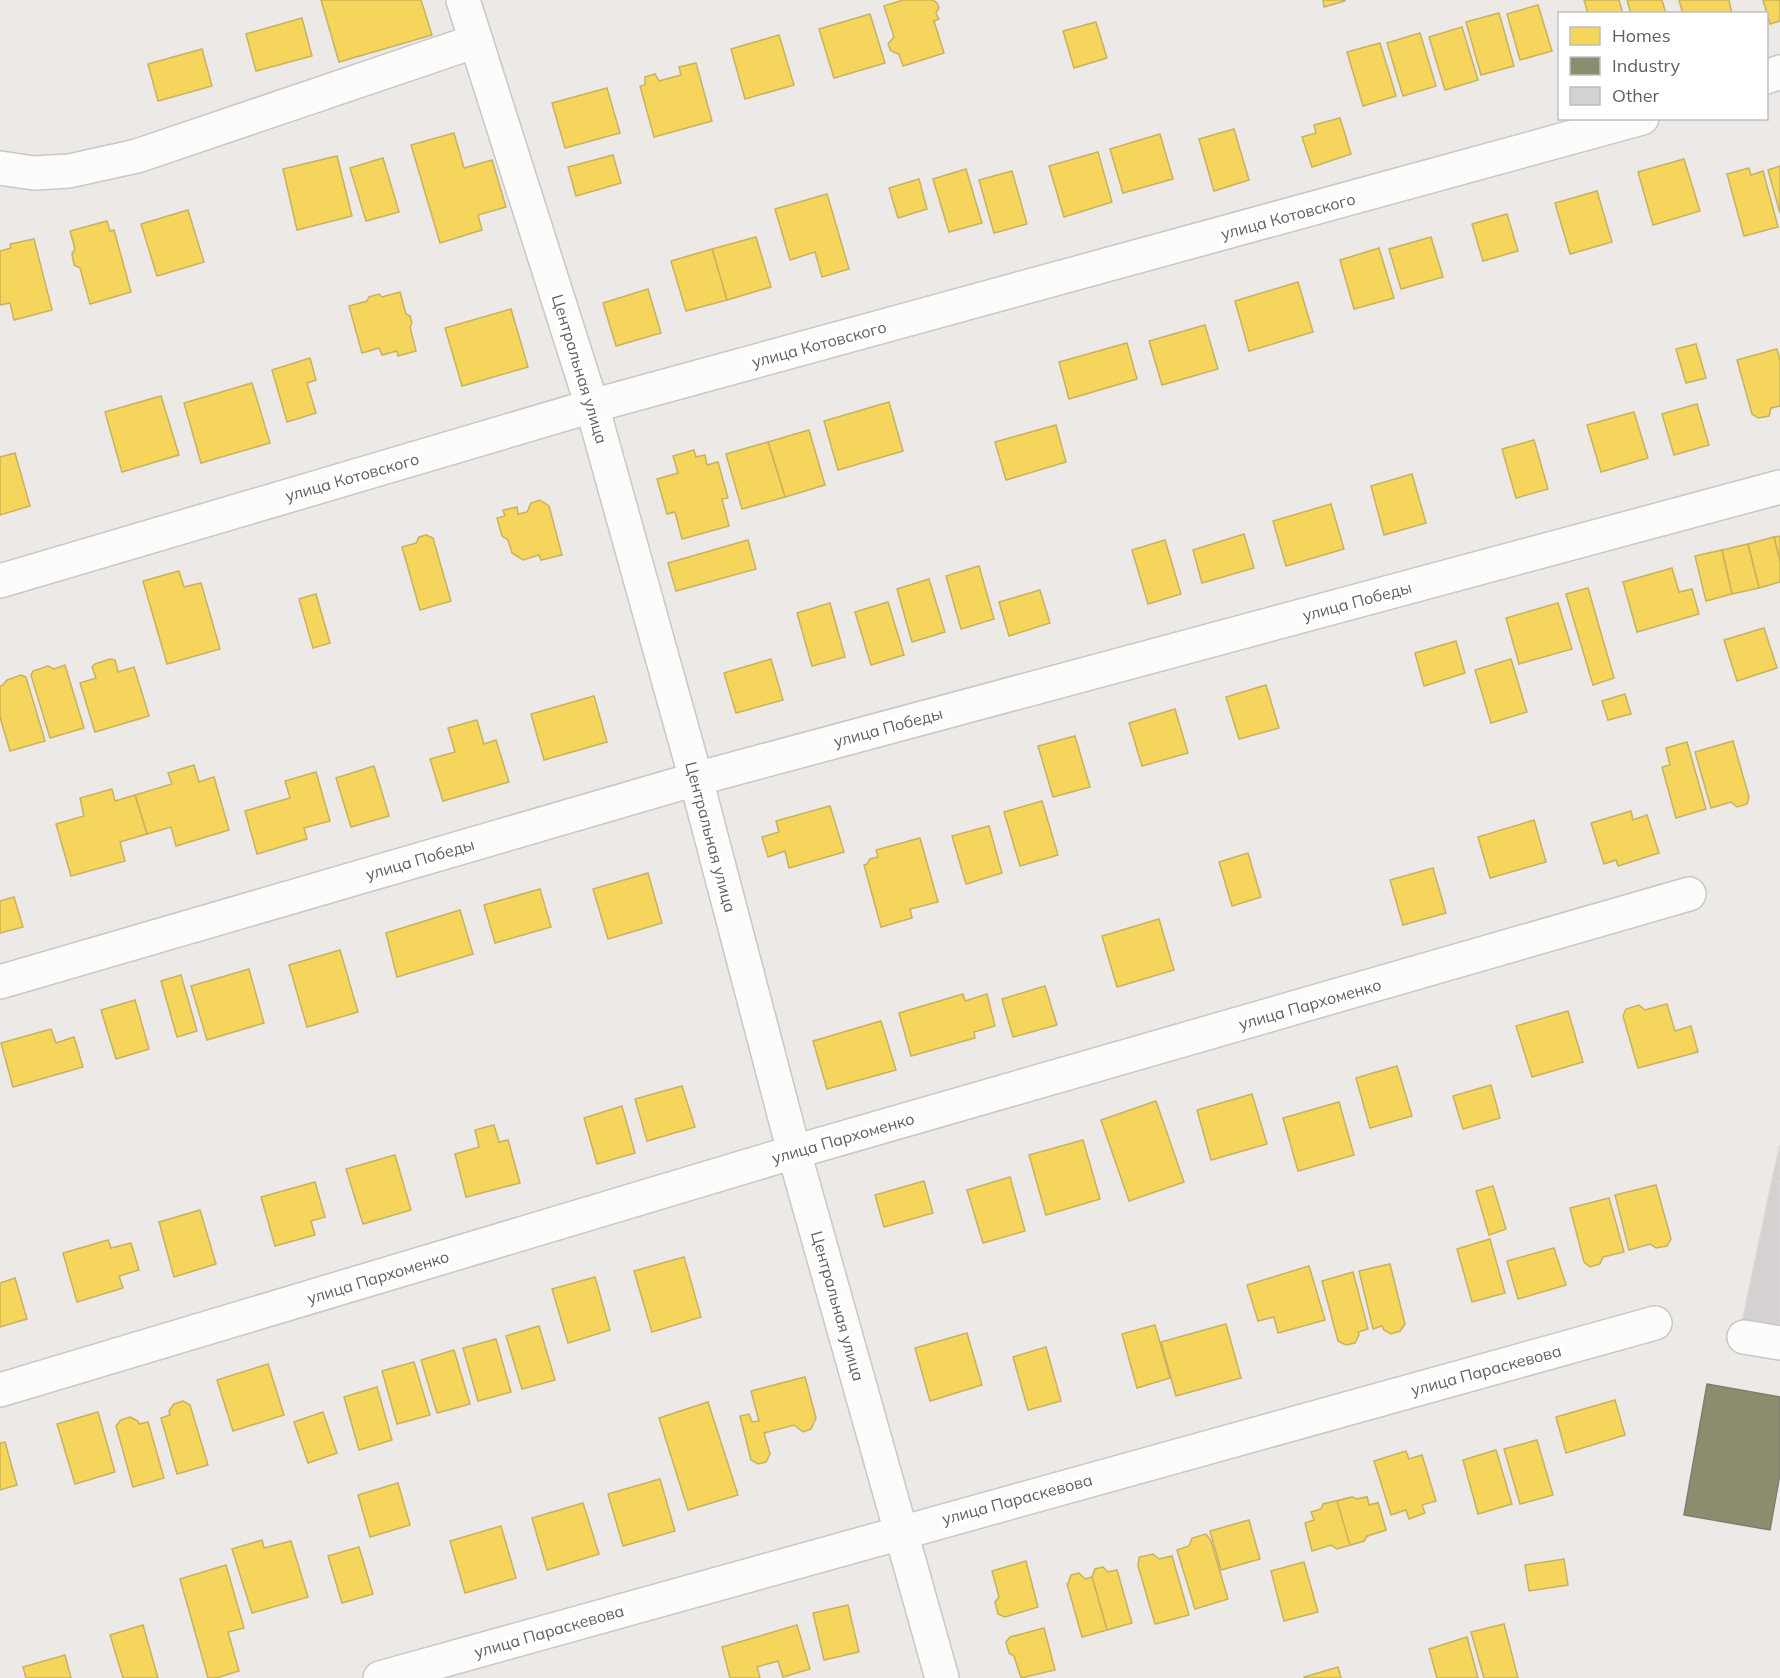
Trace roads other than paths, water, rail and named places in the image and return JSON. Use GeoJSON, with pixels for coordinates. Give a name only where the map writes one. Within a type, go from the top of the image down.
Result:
{"type":"FeatureCollection","features":[{"type":"Feature","properties":{"kind":"street","name":"Центральная улица"},"geometry":{"type":"LineString","coordinates":[[463,0],[592,406],[696,779],[794,1152],[942,1678]]}},
{"type":"Feature","properties":{"kind":"street"},"geometry":{"type":"LineString","coordinates":[[0,168],[34,174],[69,171],[137,156],[476,40]]}},
{"type":"Feature","properties":{"kind":"street","name":"улица Котовского"},"geometry":{"type":"LineString","coordinates":[[0,582],[592,406],[1635,120]]}},
{"type":"Feature","properties":{"kind":"street","name":"улица Победы"},"geometry":{"type":"LineString","coordinates":[[0,982],[696,779],[1780,488]]}},
{"type":"Feature","properties":{"kind":"street","name":"улица Пархоменко"},"geometry":{"type":"LineString","coordinates":[[0,1390],[794,1152],[1689,894]]}},
{"type":"Feature","properties":{"kind":"street","name":"улица Параскевова"},"geometry":{"type":"LineString","coordinates":[[380,1678],[1655,1323]]}},
{"type":"Feature","properties":{"kind":"street"},"geometry":{"type":"LineString","coordinates":[[1744,1337],[1780,1343]]}}]}
